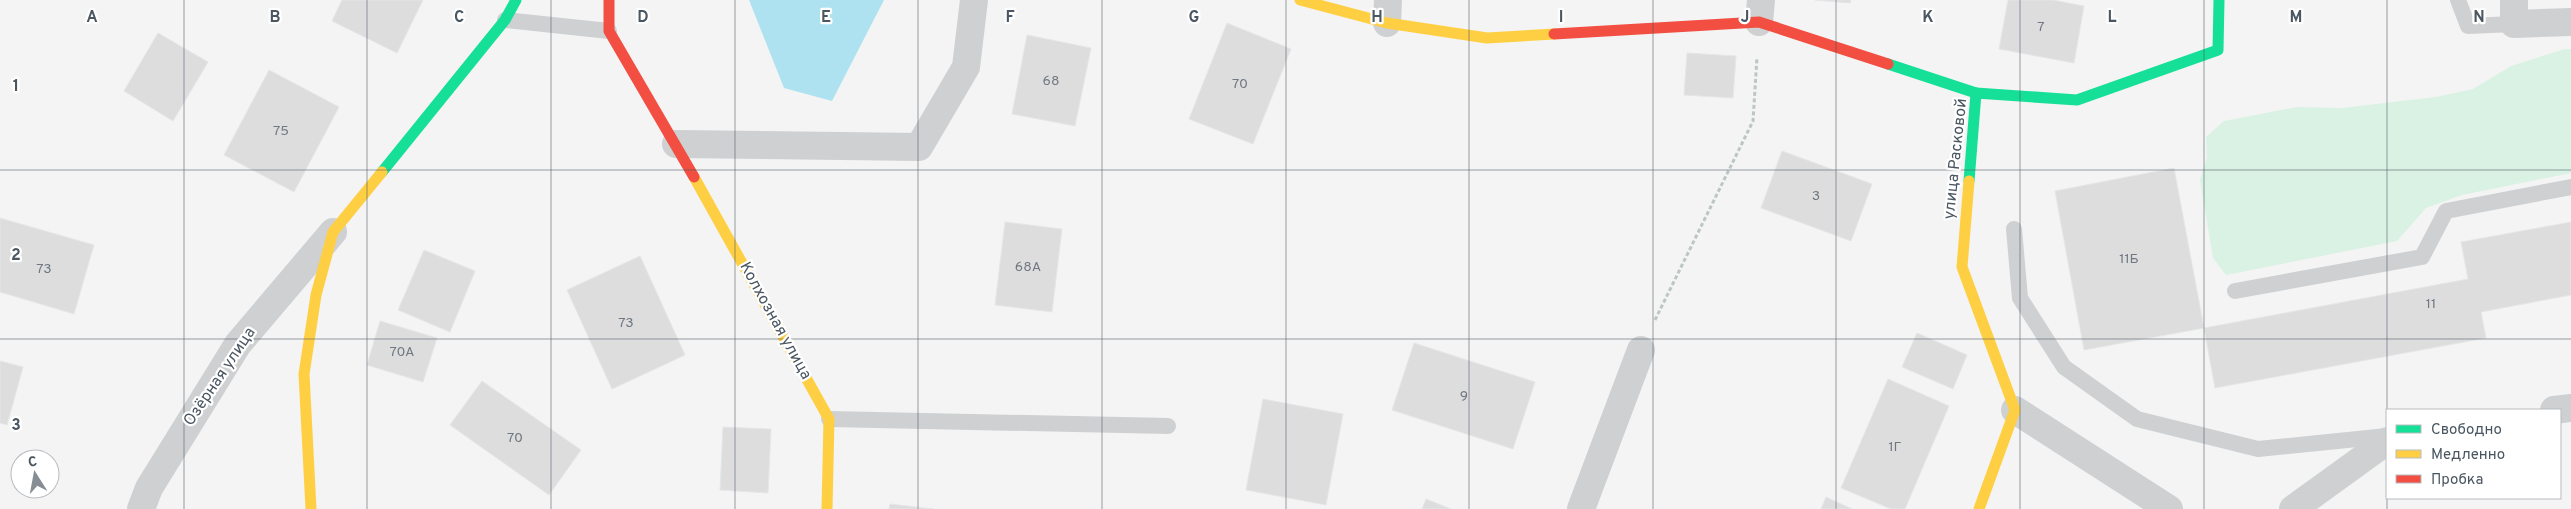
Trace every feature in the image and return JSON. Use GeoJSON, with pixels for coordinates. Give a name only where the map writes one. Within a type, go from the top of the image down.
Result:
{"type":"FeatureCollection","features":[{"type":"Feature","properties":{"kind":"street","name":"Озёрная улица"},"geometry":{"type":"LineString","coordinates":[[141,509],[149,488],[238,344],[333,232],[505,20],[516,0]]}},
{"type":"Feature","properties":{"kind":"street","name":"Колхозная улица"},"geometry":{"type":"LineString","coordinates":[[609,0],[610,31],[676,144],[829,419]]}},
{"type":"Feature","properties":{"kind":"street"},"geometry":{"type":"LineString","coordinates":[[676,144],[918,147],[966,67],[974,0]]}},
{"type":"Feature","properties":{"kind":"street"},"geometry":{"type":"LineString","coordinates":[[1300,0],[1388,12],[1487,38],[1760,11],[1976,94]]}},
{"type":"Feature","properties":{"kind":"street","name":"улица Расковой"},"geometry":{"type":"LineString","coordinates":[[2015,410],[1962,267],[1976,94],[2077,100],[2218,50],[2219,0]]}},
{"type":"Feature","properties":{"kind":"street"},"geometry":{"type":"LineString","coordinates":[[2514,12],[2571,22]]}},
{"type":"Feature","properties":{"kind":"street","name":"Озёрная улица"},"geometry":{"type":"LineString","coordinates":[[310,509],[304,374],[316,295],[333,232]]}},
{"type":"Feature","properties":{"kind":"street"},"geometry":{"type":"LineString","coordinates":[[1581,509],[1641,350]]}},
{"type":"Feature","properties":{"kind":"street"},"geometry":{"type":"LineString","coordinates":[[1979,509],[2015,410],[2169,509]]}},
{"type":"Feature","properties":{"kind":"street"},"geometry":{"type":"LineString","coordinates":[[827,509],[829,419]]}},
{"type":"Feature","properties":{"kind":"street"},"geometry":{"type":"LineString","coordinates":[[2293,509],[2386,442]]}},
{"type":"Feature","properties":{"kind":"lane"},"geometry":{"type":"LineString","coordinates":[[2458,0],[2468,26],[2514,12]]}},
{"type":"Feature","properties":{"kind":"lane"},"geometry":{"type":"LineString","coordinates":[[505,20],[610,31]]}},
{"type":"Feature","properties":{"kind":"lane"},"geometry":{"type":"LineString","coordinates":[[2235,291],[2422,257],[2446,211],[2571,187]]}},
{"type":"Feature","properties":{"kind":"lane"},"geometry":{"type":"LineString","coordinates":[[2014,229],[2020,298],[2064,367],[2137,418],[2258,449],[2386,436]]}},
{"type":"Feature","properties":{"kind":"lane"},"geometry":{"type":"LineString","coordinates":[[829,419],[1168,426]]}},
{"type":"Feature","properties":{"kind":"path"},"geometry":{"type":"LineString","coordinates":[[1641,350],[1753,121],[1760,11]]}},
{"type":"Feature","properties":{"kind":"green space"},"geometry":{"type":"Polygon","coordinates":[[[2565,49],[2571,49],[2571,173],[2462,195],[2426,208],[2397,241],[2226,275],[2213,258],[2200,180],[2207,157],[2206,137],[2224,121],[2297,107],[2342,108],[2436,97],[2473,89],[2511,66],[2565,49]]]}},
{"type":"Feature","properties":{"kind":"water"},"geometry":{"type":"Polygon","coordinates":[[[749,0],[884,0],[832,101],[784,88],[749,0]]]}},
{"type":"Feature","properties":{"kind":"building"},"geometry":{"type":"Polygon","coordinates":[[[342,0],[423,0],[397,53],[332,21],[342,0]]]}},
{"type":"Feature","properties":{"kind":"building"},"geometry":{"type":"Polygon","coordinates":[[[1815,0],[1851,0],[1850,3],[1815,0]]]}},
{"type":"Feature","properties":{"kind":"building"},"geometry":{"type":"Polygon","coordinates":[[[2008,0],[2053,0],[2084,6],[2074,63],[1999,49],[2008,0]]]}},
{"type":"Feature","properties":{"kind":"building"},"geometry":{"type":"Polygon","coordinates":[[[1227,23],[1291,49],[1253,144],[1189,119],[1227,23]]]}},
{"type":"Feature","properties":{"kind":"building"},"geometry":{"type":"Polygon","coordinates":[[[158,33],[208,62],[173,121],[124,91],[158,33]]]}},
{"type":"Feature","properties":{"kind":"building"},"geometry":{"type":"Polygon","coordinates":[[[1027,35],[1091,48],[1075,126],[1012,114],[1027,35]]]}},
{"type":"Feature","properties":{"kind":"building"},"geometry":{"type":"Polygon","coordinates":[[[1687,53],[1736,56],[1733,98],[1684,95],[1687,53]]]}},
{"type":"Feature","properties":{"kind":"building"},"geometry":{"type":"Polygon","coordinates":[[[269,70],[339,107],[294,192],[224,155],[269,70]]]}},
{"type":"Feature","properties":{"kind":"building"},"geometry":{"type":"Polygon","coordinates":[[[1782,151],[1872,184],[1851,241],[1761,208],[1782,151]]]}},
{"type":"Feature","properties":{"kind":"building"},"geometry":{"type":"Polygon","coordinates":[[[2174,168],[2204,328],[2084,350],[2055,191],[2174,168]]]}},
{"type":"Feature","properties":{"kind":"building"},"geometry":{"type":"Polygon","coordinates":[[[0,218],[94,245],[74,314],[0,292],[0,218]]]}},
{"type":"Feature","properties":{"kind":"building"},"geometry":{"type":"Polygon","coordinates":[[[1005,222],[1062,229],[1052,312],[995,305],[1005,222]]]}},
{"type":"Feature","properties":{"kind":"building"},"geometry":{"type":"Polygon","coordinates":[[[2571,222],[2571,295],[2481,312],[2486,338],[2215,388],[2204,328],[2468,279],[2461,242],[2571,222]]]}},
{"type":"Feature","properties":{"kind":"building"},"geometry":{"type":"Polygon","coordinates":[[[424,250],[475,271],[450,332],[398,310],[424,250]]]}},
{"type":"Feature","properties":{"kind":"building"},"geometry":{"type":"Polygon","coordinates":[[[640,256],[685,355],[612,389],[567,290],[640,256]]]}},
{"type":"Feature","properties":{"kind":"building"},"geometry":{"type":"Polygon","coordinates":[[[380,321],[437,338],[423,382],[367,365],[380,321]]]}},
{"type":"Feature","properties":{"kind":"building"},"geometry":{"type":"Polygon","coordinates":[[[1917,333],[1967,355],[1953,389],[1902,367],[1917,333]]]}},
{"type":"Feature","properties":{"kind":"building"},"geometry":{"type":"Polygon","coordinates":[[[1414,343],[1535,382],[1513,449],[1392,410],[1414,343]]]}},
{"type":"Feature","properties":{"kind":"building"},"geometry":{"type":"Polygon","coordinates":[[[0,361],[23,367],[7,425],[0,423],[0,361]]]}},
{"type":"Feature","properties":{"kind":"building"},"geometry":{"type":"Polygon","coordinates":[[[1888,379],[1949,406],[1905,509],[1891,509],[1841,488],[1888,379]]]}},
{"type":"Feature","properties":{"kind":"building"},"geometry":{"type":"Polygon","coordinates":[[[482,381],[581,450],[549,495],[450,425],[482,381]]]}},
{"type":"Feature","properties":{"kind":"building"},"geometry":{"type":"Polygon","coordinates":[[[1263,399],[1343,414],[1326,505],[1246,490],[1263,399]]]}},
{"type":"Feature","properties":{"kind":"building"},"geometry":{"type":"Polygon","coordinates":[[[723,427],[771,429],[768,493],[720,490],[723,427]]]}},
{"type":"Feature","properties":{"kind":"building"},"geometry":{"type":"Polygon","coordinates":[[[1826,497],[1852,509],[1821,509],[1826,497]]]}},
{"type":"Feature","properties":{"kind":"building"},"geometry":{"type":"Polygon","coordinates":[[[1426,499],[1451,509],[1422,509],[1426,499]]]}},
{"type":"Feature","properties":{"kind":"building"},"geometry":{"type":"Polygon","coordinates":[[[890,504],[934,509],[889,509],[890,504]]]}},
{"type":"Feature","properties":{"kind":"traffic: fast"},"geometry":{"type":"LineString","coordinates":[[382,172],[505,20],[516,0]]}},
{"type":"Feature","properties":{"kind":"traffic: fast"},"geometry":{"type":"LineString","coordinates":[[1969,181],[1976,93],[2077,100],[2218,50],[2219,0]]}},
{"type":"Feature","properties":{"kind":"traffic: fast"},"geometry":{"type":"LineString","coordinates":[[1888,64],[1976,93]]}},
{"type":"Feature","properties":{"kind":"traffic: slow"},"geometry":{"type":"LineString","coordinates":[[1300,0],[1387,23],[1487,38],[1554,34]]}},
{"type":"Feature","properties":{"kind":"traffic: slow"},"geometry":{"type":"LineString","coordinates":[[311,509],[304,374],[316,295],[333,232],[382,172]]}},
{"type":"Feature","properties":{"kind":"traffic: slow"},"geometry":{"type":"LineString","coordinates":[[694,177],[829,419],[827,509]]}},
{"type":"Feature","properties":{"kind":"traffic: slow"},"geometry":{"type":"LineString","coordinates":[[1969,181],[1962,267],[2015,410],[1979,509]]}},
{"type":"Feature","properties":{"kind":"traffic: jam"},"geometry":{"type":"LineString","coordinates":[[609,0],[609,31],[694,177]]}},
{"type":"Feature","properties":{"kind":"traffic: jam"},"geometry":{"type":"LineString","coordinates":[[1554,34],[1759,22],[1888,64]]}}]}
